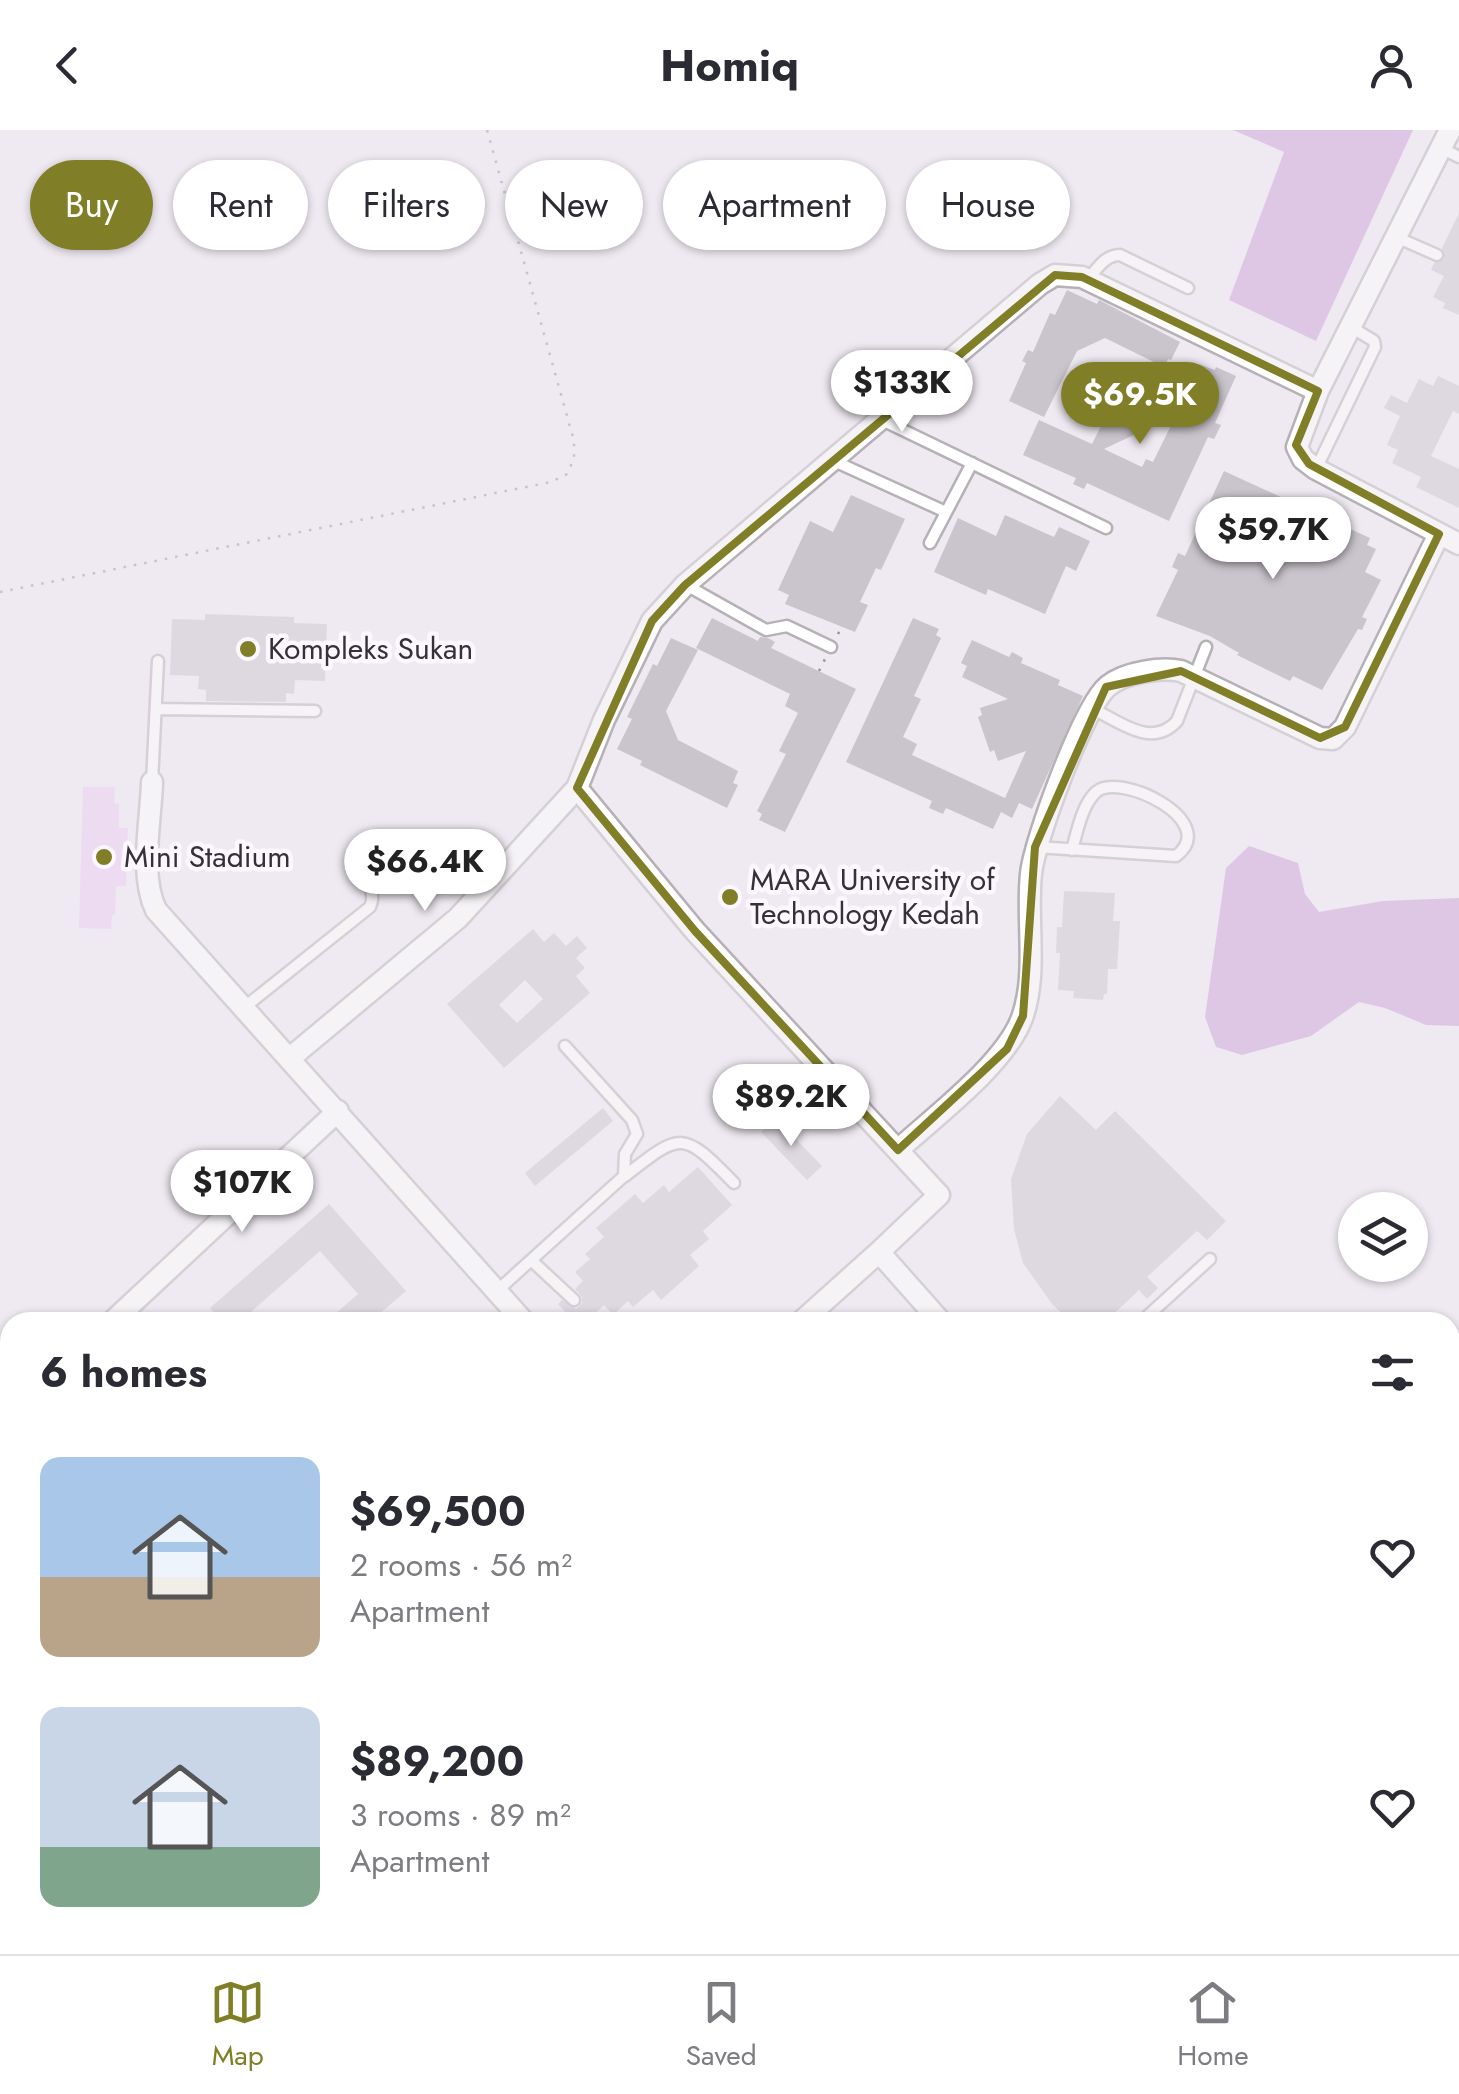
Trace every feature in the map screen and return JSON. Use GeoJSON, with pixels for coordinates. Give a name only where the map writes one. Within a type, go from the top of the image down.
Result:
{"type":"FeatureCollection","features":[{"type":"Feature","properties":{"kind":"street"},"geometry":{"type":"LineString","coordinates":[[1450,145],[1396,237],[1318,391],[1297,446],[1303,459],[1316,469],[1459,544]]}},
{"type":"Feature","properties":{"kind":"street"},"geometry":{"type":"LineString","coordinates":[[290,1058],[458,918],[577,788],[604,720],[652,621],[685,585],[1040,284],[1055,275],[1072,274],[1318,391]]}},
{"type":"Feature","properties":{"kind":"street"},"geometry":{"type":"LineString","coordinates":[[898,1150],[1007,1050],[1023,1016],[1034,847],[1092,708],[1106,687],[1118,680],[1170,669],[1195,676],[1320,738],[1333,739],[1339,735],[1439,534]]}},
{"type":"Feature","properties":{"kind":"street"},"geometry":{"type":"LineString","coordinates":[[152,782],[148,876],[156,910],[246,1006],[516,1312]]}},
{"type":"Feature","properties":{"kind":"street"},"geometry":{"type":"LineString","coordinates":[[577,788],[695,931],[938,1195],[813,1312]]}},
{"type":"Feature","properties":{"kind":"street"},"geometry":{"type":"LineString","coordinates":[[123,1312],[338,1111]]}},
{"type":"Feature","properties":{"kind":"street"},"geometry":{"type":"LineString","coordinates":[[879,1252],[929,1312]]}},
{"type":"Feature","properties":{"kind":"lane"},"geometry":{"type":"LineString","coordinates":[[1396,237],[1437,255]]}},
{"type":"Feature","properties":{"kind":"lane"},"geometry":{"type":"LineString","coordinates":[[1087,280],[1104,260],[1120,255],[1188,288]]}},
{"type":"Feature","properties":{"kind":"lane"},"geometry":{"type":"LineString","coordinates":[[1316,469],[1375,347],[1374,341],[1351,327]]}},
{"type":"Feature","properties":{"kind":"lane"},"geometry":{"type":"LineString","coordinates":[[881,420],[1106,528]]}},
{"type":"Feature","properties":{"kind":"lane"},"geometry":{"type":"LineString","coordinates":[[834,461],[946,512]]}},
{"type":"Feature","properties":{"kind":"lane"},"geometry":{"type":"LineString","coordinates":[[930,543],[972,464]]}},
{"type":"Feature","properties":{"kind":"lane"},"geometry":{"type":"LineString","coordinates":[[685,585],[766,630],[788,626],[831,647]]}},
{"type":"Feature","properties":{"kind":"lane"},"geometry":{"type":"LineString","coordinates":[[1092,708],[1142,734],[1156,735],[1169,730],[1177,720],[1206,647]]}},
{"type":"Feature","properties":{"kind":"lane"},"geometry":{"type":"LineString","coordinates":[[152,782],[158,662]]}},
{"type":"Feature","properties":{"kind":"lane"},"geometry":{"type":"LineString","coordinates":[[157,709],[315,711]]}},
{"type":"Feature","properties":{"kind":"lane"},"geometry":{"type":"LineString","coordinates":[[1034,847],[1072,850],[1176,856],[1185,849],[1189,837],[1175,810],[1128,788],[1107,786],[1094,794],[1080,821],[1072,850]]}},
{"type":"Feature","properties":{"kind":"lane"},"geometry":{"type":"LineString","coordinates":[[246,1006],[370,906],[373,891],[352,864]]}},
{"type":"Feature","properties":{"kind":"lane"},"geometry":{"type":"LineString","coordinates":[[565,1046],[632,1120],[637,1134],[625,1154],[624,1176]]}},
{"type":"Feature","properties":{"kind":"lane"},"geometry":{"type":"LineString","coordinates":[[498,1290],[624,1176],[667,1144],[686,1141],[704,1152],[734,1183]]}},
{"type":"Feature","properties":{"kind":"lane"},"geometry":{"type":"LineString","coordinates":[[1152,1312],[1210,1259]]}},
{"type":"Feature","properties":{"kind":"lane"},"geometry":{"type":"LineString","coordinates":[[532,1261],[574,1300]]}},
{"type":"Feature","properties":{"kind":"path"},"geometry":{"type":"LineString","coordinates":[[0,592],[551,482],[567,474],[574,459],[574,441],[487,130]]}},
{"type":"Feature","properties":{"kind":"highlighted area"},"geometry":{"type":"Polygon","coordinates":[[[1055,275],[1082,277],[1318,391],[1296,445],[1309,464],[1439,534],[1345,727],[1320,738],[1181,671],[1106,687],[1035,847],[1023,1016],[1007,1049],[898,1150],[695,931],[577,788],[652,621],[685,585],[1055,275]]]}},
{"type":"Feature","properties":{"kind":"shaded area"},"geometry":{"type":"Polygon","coordinates":[[[1233,130],[1413,130],[1316,341],[1229,300],[1284,152],[1233,130]]]}},
{"type":"Feature","properties":{"kind":"shaded area","name":"Mini Stadium"},"geometry":{"type":"Polygon","coordinates":[[[83,787],[115,787],[119,828],[128,828],[126,886],[116,886],[111,929],[79,928],[83,787]]]}},
{"type":"Feature","properties":{"kind":"shaded area"},"geometry":{"type":"Polygon","coordinates":[[[1249,846],[1298,863],[1305,894],[1319,912],[1383,901],[1459,898],[1459,1026],[1426,1025],[1359,1002],[1311,1036],[1242,1055],[1216,1047],[1205,1017],[1226,868],[1249,846]]]}},
{"type":"Feature","properties":{"kind":"building"},"geometry":{"type":"Polygon","coordinates":[[[1459,213],[1459,315],[1443,308],[1445,303],[1433,297],[1444,276],[1431,270],[1434,263],[1444,259],[1442,248],[1459,213]]]}},
{"type":"Feature","properties":{"kind":"building"},"geometry":{"type":"Polygon","coordinates":[[[1067,290],[1097,304],[1099,300],[1180,342],[1164,367],[1105,338],[1077,351],[1044,417],[1009,401],[1026,363],[1022,361],[1028,350],[1033,352],[1050,313],[1055,315],[1067,290]]]}},
{"type":"Feature","properties":{"kind":"building"},"geometry":{"type":"Polygon","coordinates":[[[1201,365],[1236,376],[1215,423],[1221,425],[1214,439],[1208,437],[1169,521],[1087,483],[1084,489],[1073,484],[1076,478],[1023,455],[1039,420],[1092,444],[1102,424],[1100,418],[1144,397],[1146,402],[1154,399],[1161,422],[1104,449],[1142,467],[1146,459],[1153,462],[1201,365]]]}},
{"type":"Feature","properties":{"kind":"building"},"geometry":{"type":"Polygon","coordinates":[[[1438,376],[1459,386],[1459,414],[1453,411],[1431,456],[1459,469],[1459,508],[1416,487],[1421,477],[1392,463],[1398,450],[1387,445],[1400,416],[1384,408],[1391,395],[1407,403],[1419,379],[1433,386],[1438,376]]]}},
{"type":"Feature","properties":{"kind":"building"},"geometry":{"type":"Polygon","coordinates":[[[1224,471],[1370,538],[1367,545],[1376,549],[1365,572],[1381,580],[1362,617],[1367,619],[1322,690],[1293,676],[1290,681],[1237,655],[1210,636],[1156,616],[1178,570],[1172,567],[1178,553],[1185,556],[1224,471]]]}},
{"type":"Feature","properties":{"kind":"building"},"geometry":{"type":"Polygon","coordinates":[[[851,495],[905,519],[881,570],[876,568],[860,602],[868,605],[855,632],[785,604],[789,595],[778,590],[810,521],[833,532],[851,495]]]}},
{"type":"Feature","properties":{"kind":"building"},"geometry":{"type":"Polygon","coordinates":[[[1005,515],[1054,537],[1059,527],[1090,541],[1076,571],[1066,566],[1045,614],[988,589],[986,595],[934,572],[958,518],[996,536],[1005,515]]]}},
{"type":"Feature","properties":{"kind":"building","name":"Kompleks Sukan"},"geometry":{"type":"Polygon","coordinates":[[[205,614],[294,617],[294,623],[327,624],[325,681],[295,680],[294,694],[286,693],[286,702],[206,701],[206,690],[198,689],[199,676],[170,675],[172,619],[205,620],[205,614]]]}},
{"type":"Feature","properties":{"kind":"building"},"geometry":{"type":"Polygon","coordinates":[[[712,618],[758,641],[760,637],[768,638],[775,642],[771,648],[856,689],[785,832],[759,820],[762,814],[757,811],[786,754],[779,751],[798,713],[785,706],[790,694],[696,648],[712,618]]]}},
{"type":"Feature","properties":{"kind":"building"},"geometry":{"type":"Polygon","coordinates":[[[913,618],[939,629],[936,635],[941,638],[914,696],[921,699],[903,737],[917,744],[912,755],[1005,798],[1026,751],[998,761],[994,750],[990,752],[978,717],[982,715],[980,708],[1008,699],[962,677],[967,666],[961,663],[972,640],[1009,657],[1012,652],[1023,658],[1021,663],[1060,680],[1058,685],[1083,696],[1032,809],[1019,803],[1012,818],[1001,812],[993,829],[946,808],[943,814],[929,808],[932,801],[846,762],[913,618]]]}},
{"type":"Feature","properties":{"kind":"building"},"geometry":{"type":"Polygon","coordinates":[[[671,638],[698,650],[666,711],[678,740],[738,771],[733,783],[738,785],[727,808],[640,765],[642,761],[617,749],[632,719],[627,717],[653,664],[657,666],[671,638]]]}},
{"type":"Feature","properties":{"kind":"building"},"geometry":{"type":"Polygon","coordinates":[[[1064,891],[1115,893],[1113,921],[1120,921],[1117,969],[1108,969],[1103,1000],[1073,998],[1074,991],[1058,990],[1057,927],[1062,927],[1064,891]]]}},
{"type":"Feature","properties":{"kind":"building"},"geometry":{"type":"Polygon","coordinates":[[[533,929],[544,942],[554,933],[566,946],[577,936],[587,948],[576,958],[585,968],[576,976],[590,993],[504,1068],[447,1004],[533,929]],[[525,980],[499,1005],[517,1023],[543,999],[525,980]]]}},
{"type":"Feature","properties":{"kind":"building"},"geometry":{"type":"Polygon","coordinates":[[[1060,1096],[1096,1130],[1115,1111],[1226,1221],[1207,1240],[1197,1231],[1147,1277],[1158,1288],[1147,1299],[1139,1290],[1116,1312],[1060,1312],[1023,1263],[1014,1229],[1011,1179],[1027,1134],[1060,1096]]]}},
{"type":"Feature","properties":{"kind":"building"},"geometry":{"type":"Polygon","coordinates":[[[603,1108],[613,1121],[535,1186],[525,1173],[603,1108]]]}},
{"type":"Feature","properties":{"kind":"building"},"geometry":{"type":"Polygon","coordinates":[[[775,1118],[822,1166],[807,1180],[761,1132],[775,1118]]]}},
{"type":"Feature","properties":{"kind":"building"},"geometry":{"type":"Polygon","coordinates":[[[698,1167],[732,1205],[703,1231],[709,1239],[690,1255],[699,1266],[661,1300],[653,1290],[633,1307],[628,1301],[616,1312],[604,1305],[597,1312],[566,1312],[558,1304],[562,1300],[576,1309],[582,1303],[575,1289],[583,1281],[575,1272],[590,1259],[585,1254],[604,1237],[596,1228],[635,1194],[643,1203],[664,1185],[669,1192],[698,1167]]]}},
{"type":"Feature","properties":{"kind":"building"},"geometry":{"type":"Polygon","coordinates":[[[329,1204],[406,1291],[382,1312],[337,1312],[358,1294],[320,1251],[253,1312],[214,1312],[210,1308],[329,1204]]]}},
{"type":"Feature","properties":{"kind":"place","name":"Kompleks Sukan"},"geometry":{"type":"Point","coordinates":[248,649]}},
{"type":"Feature","properties":{"kind":"place","name":"Mini Stadium"},"geometry":{"type":"Point","coordinates":[104,857]}},
{"type":"Feature","properties":{"kind":"place","name":"MARA University of Technology Kedah"},"geometry":{"type":"Point","coordinates":[730,897]}}]}
